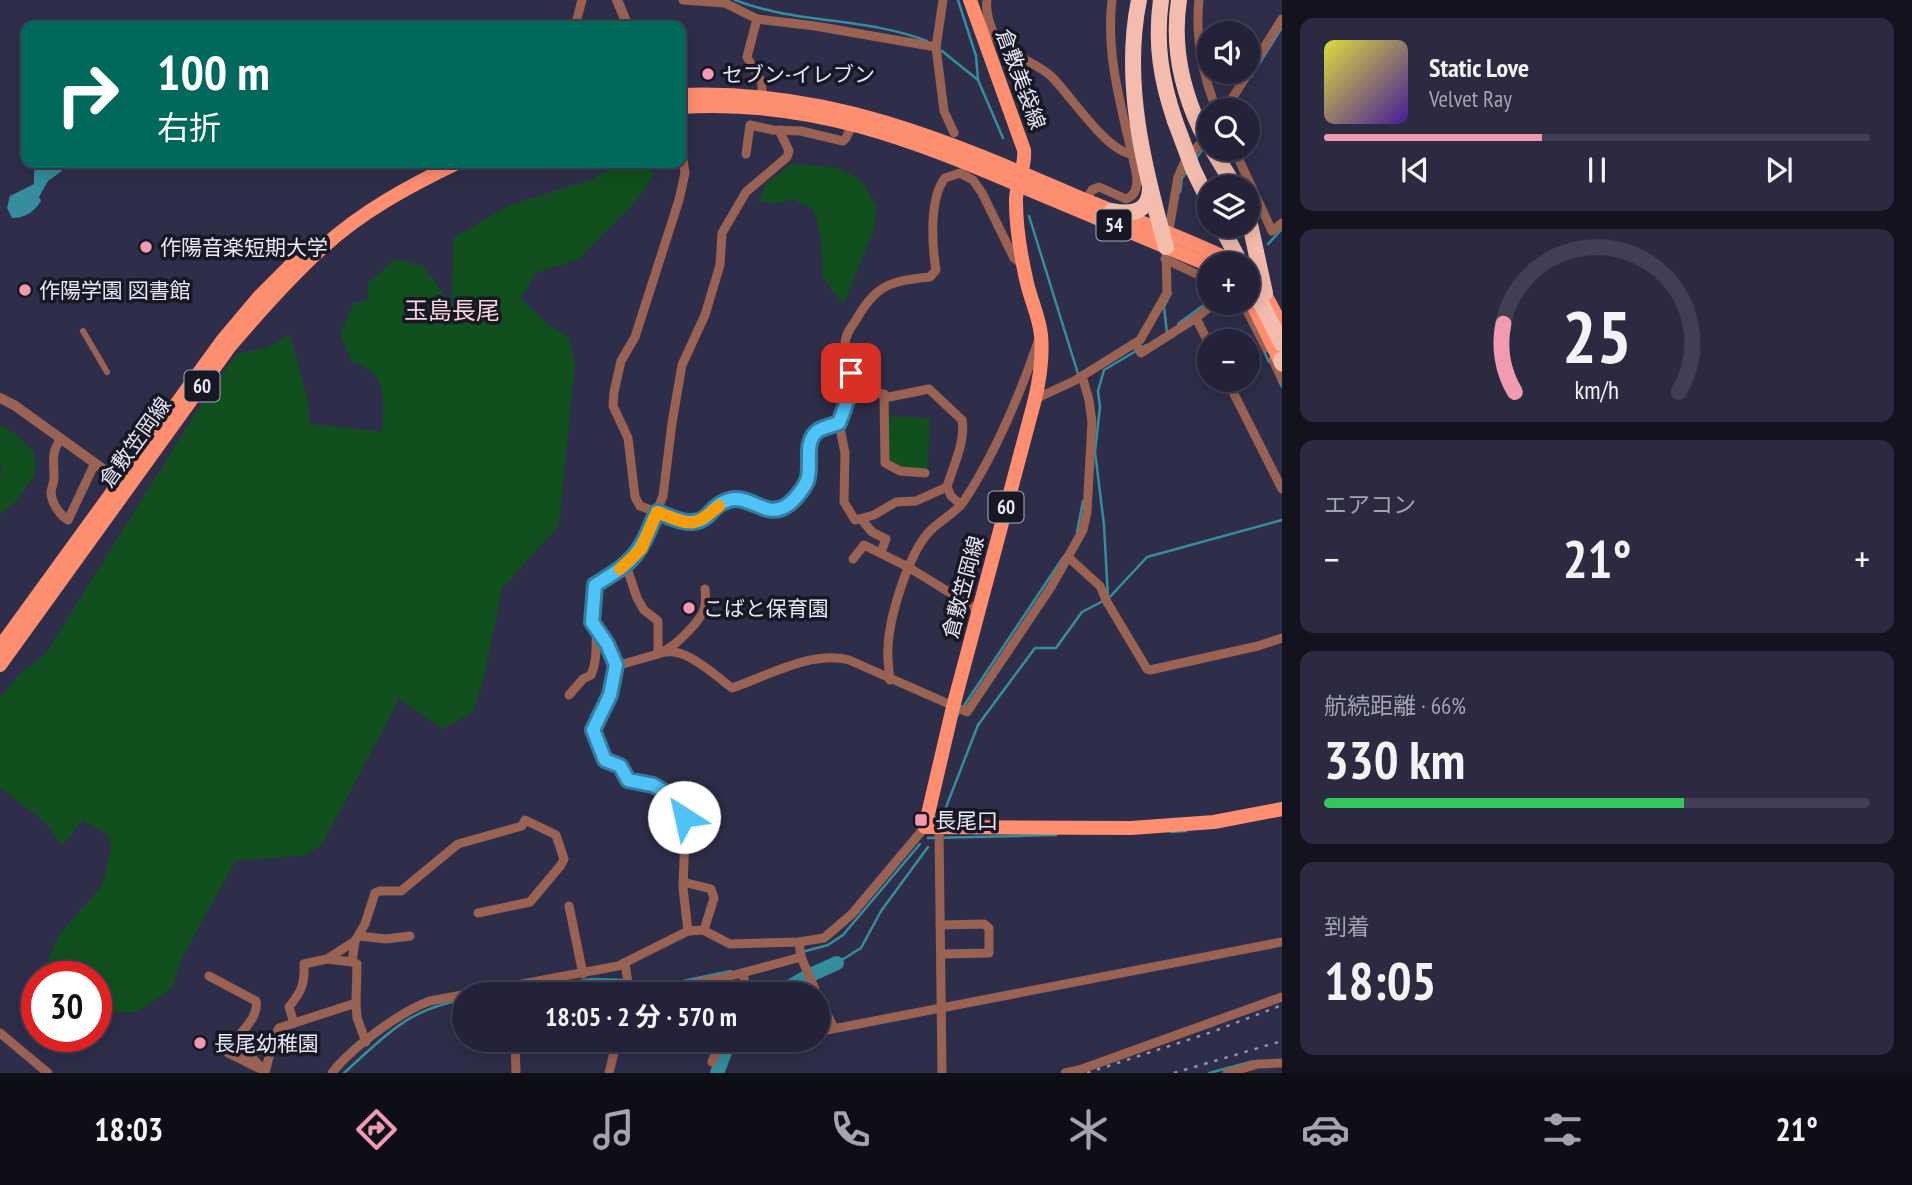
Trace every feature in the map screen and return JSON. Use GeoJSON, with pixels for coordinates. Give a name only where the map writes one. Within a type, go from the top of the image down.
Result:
{"type":"FeatureCollection","features":[{"type":"Feature","properties":{"kind":"highway"},"geometry":{"type":"LineString","coordinates":[[1139,0],[1134,36],[1134,84],[1150,186],[1165,243]]}},
{"type":"Feature","properties":{"kind":"highway"},"geometry":{"type":"LineString","coordinates":[[1161,0],[1158,35],[1160,71],[1175,121],[1197,177]]}},
{"type":"Feature","properties":{"kind":"highway"},"geometry":{"type":"LineString","coordinates":[[1170,0],[1166,53],[1175,121]]}},
{"type":"Feature","properties":{"kind":"highway"},"geometry":{"type":"LineString","coordinates":[[1179,0],[1179,64],[1188,99],[1197,115]]}},
{"type":"Feature","properties":{"kind":"highway"},"geometry":{"type":"LineString","coordinates":[[1112,211],[1129,213],[1144,208],[1149,198],[1150,186]]}},
{"type":"Feature","properties":{"kind":"highway"},"geometry":{"type":"LineString","coordinates":[[1260,267],[1265,293]]}},
{"type":"Feature","properties":{"kind":"highway"},"geometry":{"type":"LineString","coordinates":[[1260,306],[1282,358]]}},
{"type":"Feature","properties":{"kind":"main road","name":"倉敷美袋線"},"geometry":{"type":"LineString","coordinates":[[970,0],[1021,138],[1025,156],[1021,179]]}},
{"type":"Feature","properties":{"kind":"main road"},"geometry":{"type":"LineString","coordinates":[[686,95],[762,97],[825,106],[877,118],[939,139],[1021,179]]}},
{"type":"Feature","properties":{"kind":"main road"},"geometry":{"type":"LineString","coordinates":[[686,107],[770,108],[853,123],[1021,179]]}},
{"type":"Feature","properties":{"kind":"main road","name":"倉敷笠岡線"},"geometry":{"type":"LineString","coordinates":[[0,665],[222,341],[259,297],[317,240],[356,209],[426,168]]}},
{"type":"Feature","properties":{"kind":"main road","name":"倉敷笠岡線"},"geometry":{"type":"LineString","coordinates":[[0,647],[230,346],[267,303],[323,247],[404,189],[447,168]]}},
{"type":"Feature","properties":{"kind":"main road","name":"54"},"geometry":{"type":"LineString","coordinates":[[1021,179],[1112,211],[1165,243],[1197,254]]}},
{"type":"Feature","properties":{"kind":"main road","name":"54"},"geometry":{"type":"LineString","coordinates":[[1021,179],[1197,259]]}},
{"type":"Feature","properties":{"kind":"main road","name":"倉敷笠岡線"},"geometry":{"type":"LineString","coordinates":[[935,832],[978,610],[1035,399],[1042,354],[1037,309],[1023,265],[1016,205],[1021,179]]}},
{"type":"Feature","properties":{"kind":"main road"},"geometry":{"type":"LineString","coordinates":[[1260,288],[1282,326]]}},
{"type":"Feature","properties":{"kind":"main road"},"geometry":{"type":"LineString","coordinates":[[1259,315],[1282,358]]}},
{"type":"Feature","properties":{"kind":"main road"},"geometry":{"type":"LineString","coordinates":[[935,832],[1191,825],[1282,809]]}},
{"type":"Feature","properties":{"kind":"street"},"geometry":{"type":"LineString","coordinates":[[576,21],[582,0]]}},
{"type":"Feature","properties":{"kind":"street"},"geometry":{"type":"LineString","coordinates":[[617,0],[626,21]]}},
{"type":"Feature","properties":{"kind":"street"},"geometry":{"type":"LineString","coordinates":[[683,0],[725,3],[757,19],[936,47]]}},
{"type":"Feature","properties":{"kind":"street"},"geometry":{"type":"LineString","coordinates":[[943,0],[936,47],[944,111],[954,133]]}},
{"type":"Feature","properties":{"kind":"street"},"geometry":{"type":"LineString","coordinates":[[987,0],[987,12],[1002,45],[1047,73],[1094,125],[1121,150],[1132,153]]}},
{"type":"Feature","properties":{"kind":"street"},"geometry":{"type":"LineString","coordinates":[[1086,200],[1093,190],[1099,187],[1122,199],[1133,195],[1137,179],[1116,77],[1112,45],[1112,0]]}},
{"type":"Feature","properties":{"kind":"street"},"geometry":{"type":"LineString","coordinates":[[1199,0],[1197,13],[1204,63],[1214,98]]}},
{"type":"Feature","properties":{"kind":"street"},"geometry":{"type":"LineString","coordinates":[[757,19],[747,57],[762,83],[762,97]]}},
{"type":"Feature","properties":{"kind":"street"},"geometry":{"type":"LineString","coordinates":[[1233,98],[1282,19]]}},
{"type":"Feature","properties":{"kind":"street"},"geometry":{"type":"LineString","coordinates":[[746,154],[750,125],[801,131],[842,141],[853,123]]}},
{"type":"Feature","properties":{"kind":"street"},"geometry":{"type":"LineString","coordinates":[[688,931],[683,882],[683,802],[653,785],[628,780],[620,766],[605,760],[593,730],[610,695],[616,666],[607,644],[592,622],[591,611],[595,585],[626,565],[641,549],[657,512],[663,496],[682,366],[705,315],[720,265],[722,233],[746,192],[787,157],[789,151],[779,130]]}},
{"type":"Feature","properties":{"kind":"street"},"geometry":{"type":"LineString","coordinates":[[1035,399],[1138,347],[1167,293],[1165,243],[1181,168],[1197,143]]}},
{"type":"Feature","properties":{"kind":"street"},"geometry":{"type":"LineString","coordinates":[[1240,161],[1272,231],[1282,223]]}},
{"type":"Feature","properties":{"kind":"street"},"geometry":{"type":"LineString","coordinates":[[684,168],[679,200],[635,337],[621,361],[613,406],[628,438],[635,497],[640,506],[687,523],[700,522],[723,502],[737,499],[752,501],[765,509],[776,510],[787,506],[807,481],[811,438],[817,431],[839,423]]}},
{"type":"Feature","properties":{"kind":"street"},"geometry":{"type":"LineString","coordinates":[[947,487],[916,501],[896,502],[862,520],[855,520],[844,502],[845,453],[839,423],[853,385],[845,344],[847,335],[873,293],[898,280],[930,277],[936,270],[932,241],[933,221],[939,191],[945,178],[960,173],[973,180],[1014,258],[1023,265]]}},
{"type":"Feature","properties":{"kind":"street"},"geometry":{"type":"LineString","coordinates":[[1165,243],[1197,270]]}},
{"type":"Feature","properties":{"kind":"street"},"geometry":{"type":"LineString","coordinates":[[1138,347],[1141,353],[1200,315]]}},
{"type":"Feature","properties":{"kind":"street"},"geometry":{"type":"LineString","coordinates":[[1249,315],[1282,379]]}},
{"type":"Feature","properties":{"kind":"street"},"geometry":{"type":"LineString","coordinates":[[1196,318],[1202,329]]}},
{"type":"Feature","properties":{"kind":"street"},"geometry":{"type":"LineString","coordinates":[[83,331],[107,372]]}},
{"type":"Feature","properties":{"kind":"street"},"geometry":{"type":"LineString","coordinates":[[890,680],[889,638],[908,567],[927,534],[961,505],[1001,434],[1022,389],[1041,332]]}},
{"type":"Feature","properties":{"kind":"street"},"geometry":{"type":"LineString","coordinates":[[662,652],[684,655],[732,688],[761,678],[773,670],[830,657],[849,660],[967,712],[1065,558],[1085,521],[1085,485],[1092,422],[1089,400],[1078,378]]}},
{"type":"Feature","properties":{"kind":"street"},"geometry":{"type":"LineString","coordinates":[[884,398],[929,389],[962,419],[959,449],[947,487],[951,496],[961,505]]}},
{"type":"Feature","properties":{"kind":"street"},"geometry":{"type":"LineString","coordinates":[[850,390],[882,392],[885,463],[900,471],[925,473]]}},
{"type":"Feature","properties":{"kind":"street"},"geometry":{"type":"LineString","coordinates":[[1233,392],[1282,489]]}},
{"type":"Feature","properties":{"kind":"street"},"geometry":{"type":"LineString","coordinates":[[0,398],[14,405],[124,484]]}},
{"type":"Feature","properties":{"kind":"street"},"geometry":{"type":"LineString","coordinates":[[60,439],[53,450],[52,467],[55,476],[51,493],[55,506],[68,520],[94,464]]}},
{"type":"Feature","properties":{"kind":"street"},"geometry":{"type":"LineString","coordinates":[[862,520],[872,532],[887,539],[881,552]]}},
{"type":"Feature","properties":{"kind":"street"},"geometry":{"type":"LineString","coordinates":[[853,559],[864,545],[908,567],[978,610]]}},
{"type":"Feature","properties":{"kind":"street"},"geometry":{"type":"LineString","coordinates":[[1065,558],[1093,577],[1100,586],[1150,670],[1258,646],[1282,638]]}},
{"type":"Feature","properties":{"kind":"street"},"geometry":{"type":"LineString","coordinates":[[626,565],[636,598],[644,610],[658,621],[662,652]]}},
{"type":"Feature","properties":{"kind":"street"},"geometry":{"type":"LineString","coordinates":[[616,666],[662,652],[683,638],[701,615],[706,602],[705,589]]}},
{"type":"Feature","properties":{"kind":"street"},"geometry":{"type":"LineString","coordinates":[[569,695],[583,679],[591,675],[597,662],[597,630]]}},
{"type":"Feature","properties":{"kind":"street"},"geometry":{"type":"LineString","coordinates":[[352,962],[357,939],[375,893],[401,891],[458,844],[522,826],[525,820],[556,835],[564,859],[530,902],[478,913]]}},
{"type":"Feature","properties":{"kind":"street"},"geometry":{"type":"LineString","coordinates":[[935,832],[941,954],[942,1073]]}},
{"type":"Feature","properties":{"kind":"street"},"geometry":{"type":"LineString","coordinates":[[625,963],[628,980],[647,988],[743,973],[801,952],[824,938],[852,914],[935,832]]}},
{"type":"Feature","properties":{"kind":"street"},"geometry":{"type":"LineString","coordinates":[[683,882],[711,890],[714,898],[704,930]]}},
{"type":"Feature","properties":{"kind":"street"},"geometry":{"type":"LineString","coordinates":[[569,906],[583,974]]}},
{"type":"Feature","properties":{"kind":"street"},"geometry":{"type":"LineString","coordinates":[[940,925],[984,924],[989,928],[989,953],[941,954]]}},
{"type":"Feature","properties":{"kind":"street"},"geometry":{"type":"LineString","coordinates":[[546,982],[625,963],[688,931],[704,930],[730,944],[801,952]]}},
{"type":"Feature","properties":{"kind":"street"},"geometry":{"type":"LineString","coordinates":[[327,959],[357,939],[410,936]]}},
{"type":"Feature","properties":{"kind":"street"},"geometry":{"type":"LineString","coordinates":[[830,1029],[942,1005],[1282,942]]}},
{"type":"Feature","properties":{"kind":"street"},"geometry":{"type":"LineString","coordinates":[[801,952],[811,982]]}},
{"type":"Feature","properties":{"kind":"street"},"geometry":{"type":"LineString","coordinates":[[294,1023],[289,1007],[301,993],[305,976],[304,964],[327,959],[352,962],[357,964],[355,1010],[366,1042]]}},
{"type":"Feature","properties":{"kind":"street"},"geometry":{"type":"LineString","coordinates":[[743,973],[745,982]]}},
{"type":"Feature","properties":{"kind":"street"},"geometry":{"type":"LineString","coordinates":[[209,976],[256,1001],[258,1009],[237,1038],[240,1046],[265,1072]]}},
{"type":"Feature","properties":{"kind":"street"},"geometry":{"type":"LineString","coordinates":[[332,1073],[366,1042],[415,1006],[452,996]]}},
{"type":"Feature","properties":{"kind":"street"},"geometry":{"type":"LineString","coordinates":[[1065,1073],[1282,997]]}},
{"type":"Feature","properties":{"kind":"street"},"geometry":{"type":"LineString","coordinates":[[265,1072],[277,1031],[356,1003]]}},
{"type":"Feature","properties":{"kind":"street"},"geometry":{"type":"LineString","coordinates":[[830,1020],[834,1028]]}},
{"type":"Feature","properties":{"kind":"street"},"geometry":{"type":"LineString","coordinates":[[0,1033],[48,1073]]}},
{"type":"Feature","properties":{"kind":"street"},"geometry":{"type":"LineString","coordinates":[[515,1052],[516,1073]]}},
{"type":"Feature","properties":{"kind":"street"},"geometry":{"type":"LineString","coordinates":[[609,1073],[614,1052]]}},
{"type":"Feature","properties":{"kind":"street"},"geometry":{"type":"LineString","coordinates":[[712,1062],[714,1052]]}},
{"type":"Feature","properties":{"kind":"street"},"geometry":{"type":"LineString","coordinates":[[229,1053],[265,1072]]}},
{"type":"Feature","properties":{"kind":"street"},"geometry":{"type":"LineString","coordinates":[[1227,1073],[1243,1071],[1258,1064],[1282,1063]]}},
{"type":"Feature","properties":{"kind":"shaded area"},"geometry":{"type":"Polygon","coordinates":[[[793,163],[840,169],[860,179],[877,207],[874,230],[843,304],[823,278],[820,232],[814,210],[792,199],[775,203],[759,202],[766,183],[793,163]]]}},
{"type":"Feature","properties":{"kind":"shaded area"},"geometry":{"type":"Polygon","coordinates":[[[40,168],[61,168],[62,171],[48,181],[39,197],[41,201],[29,214],[12,218],[7,208],[10,196],[34,184],[34,171],[40,168]]]}},
{"type":"Feature","properties":{"kind":"shaded area"},"geometry":{"type":"Polygon","coordinates":[[[612,168],[651,168],[654,175],[638,199],[579,259],[535,273],[521,299],[547,323],[569,338],[575,363],[559,525],[502,589],[483,681],[473,712],[443,729],[399,699],[322,845],[305,855],[235,861],[182,958],[171,989],[138,1012],[112,1012],[112,961],[48,961],[59,935],[103,884],[111,847],[109,836],[83,820],[62,846],[45,822],[0,788],[0,697],[21,673],[46,653],[205,398],[237,354],[266,348],[290,334],[309,405],[309,424],[382,432],[383,398],[378,380],[364,367],[352,362],[340,334],[354,303],[368,300],[368,282],[396,259],[424,266],[452,306],[453,238],[508,206],[593,179],[612,168]]]}},
{"type":"Feature","properties":{"kind":"shaded area"},"geometry":{"type":"Polygon","coordinates":[[[887,416],[930,419],[927,471],[899,467],[888,460],[887,416]]]}},
{"type":"Feature","properties":{"kind":"shaded area"},"geometry":{"type":"Polygon","coordinates":[[[0,425],[16,434],[35,453],[35,475],[16,501],[0,514],[0,475],[3,470],[0,464],[0,425]]]}},
{"type":"Feature","properties":{"kind":"waterway"},"geometry":{"type":"LineString","coordinates":[[735,0],[758,8],[879,28],[927,41]]}},
{"type":"Feature","properties":{"kind":"waterway"},"geometry":{"type":"LineString","coordinates":[[958,0],[976,56],[978,80],[1003,138]]}},
{"type":"Feature","properties":{"kind":"waterway"},"geometry":{"type":"LineString","coordinates":[[1260,63],[1281,29]]}},
{"type":"Feature","properties":{"kind":"waterway"},"geometry":{"type":"LineString","coordinates":[[942,51],[978,80]]}},
{"type":"Feature","properties":{"kind":"waterway"},"geometry":{"type":"LineString","coordinates":[[1180,192],[1182,178],[1186,173]]}},
{"type":"Feature","properties":{"kind":"waterway"},"geometry":{"type":"LineString","coordinates":[[1029,216],[1079,377]]}},
{"type":"Feature","properties":{"kind":"waterway"},"geometry":{"type":"LineString","coordinates":[[1268,244],[1282,229]]}},
{"type":"Feature","properties":{"kind":"waterway"},"geometry":{"type":"LineString","coordinates":[[1167,333],[1164,307],[1171,293]]}},
{"type":"Feature","properties":{"kind":"waterway"},"geometry":{"type":"LineString","coordinates":[[1178,324],[1197,310]]}},
{"type":"Feature","properties":{"kind":"waterway"},"geometry":{"type":"LineString","coordinates":[[1108,598],[1104,525],[1095,452],[1100,407],[1098,391],[1104,370],[1146,345]]}},
{"type":"Feature","properties":{"kind":"waterway"},"geometry":{"type":"LineString","coordinates":[[1263,349],[1269,362]]}},
{"type":"Feature","properties":{"kind":"waterway"},"geometry":{"type":"LineString","coordinates":[[1279,381],[1282,387]]}},
{"type":"Feature","properties":{"kind":"waterway"},"geometry":{"type":"LineString","coordinates":[[1077,532],[1083,501]]}},
{"type":"Feature","properties":{"kind":"waterway"},"geometry":{"type":"LineString","coordinates":[[1109,598],[1147,557],[1282,520]]}},
{"type":"Feature","properties":{"kind":"waterway"},"geometry":{"type":"LineString","coordinates":[[957,716],[1064,556]]}},
{"type":"Feature","properties":{"kind":"waterway"},"geometry":{"type":"LineString","coordinates":[[933,815],[937,820],[941,820],[978,725],[1035,648],[1056,648],[1082,612],[1103,601]]}},
{"type":"Feature","properties":{"kind":"waterway"},"geometry":{"type":"LineString","coordinates":[[1171,832],[1186,831]]}},
{"type":"Feature","properties":{"kind":"waterway"},"geometry":{"type":"LineString","coordinates":[[928,838],[1056,835]]}},
{"type":"Feature","properties":{"kind":"waterway"},"geometry":{"type":"LineString","coordinates":[[802,952],[828,945],[843,935],[920,844]]}},
{"type":"Feature","properties":{"kind":"waterway"},"geometry":{"type":"LineString","coordinates":[[837,963],[861,948],[881,911],[928,847]]}},
{"type":"Feature","properties":{"kind":"waterway"},"geometry":{"type":"LineString","coordinates":[[797,982],[837,963]]}},
{"type":"Feature","properties":{"kind":"waterway"},"geometry":{"type":"LineString","coordinates":[[683,981],[731,971]]}},
{"type":"Feature","properties":{"kind":"waterway"},"geometry":{"type":"LineString","coordinates":[[573,982],[592,979],[624,980]]}},
{"type":"Feature","properties":{"kind":"waterway"},"geometry":{"type":"LineString","coordinates":[[344,1073],[398,1026],[427,1010],[452,1002]]}},
{"type":"Feature","properties":{"kind":"waterway"},"geometry":{"type":"LineString","coordinates":[[717,1073],[725,1052]]}},
{"type":"Feature","properties":{"kind":"waterway"},"geometry":{"type":"LineString","coordinates":[[1209,1073],[1254,1061]]}},
{"type":"Feature","properties":{"kind":"railway"},"geometry":{"type":"LineString","coordinates":[[1087,1073],[1212,1032],[1282,1005]]}},
{"type":"Feature","properties":{"kind":"railway"},"geometry":{"type":"LineString","coordinates":[[1174,1073],[1282,1041]]}},
{"type":"Feature","properties":{"kind":"slow traffic"},"geometry":{"type":"LineString","coordinates":[[620,569],[641,549],[657,512],[687,523],[700,522],[719,506]]}},
{"type":"Feature","properties":{"kind":"place","name":"セブン-イレブン"},"geometry":{"type":"Point","coordinates":[708,74]}},
{"type":"Feature","properties":{"kind":"place","name":"作陽音楽短期大学"},"geometry":{"type":"Point","coordinates":[146,247]}},
{"type":"Feature","properties":{"kind":"place","name":"作陽学園 図書館"},"geometry":{"type":"Point","coordinates":[25,290]}},
{"type":"Feature","properties":{"kind":"place","name":"こばと保育園"},"geometry":{"type":"Point","coordinates":[689,608]}},
{"type":"Feature","properties":{"kind":"place","name":"長尾口"},"geometry":{"type":"Point","coordinates":[921,820]}},
{"type":"Feature","properties":{"kind":"place","name":"長尾幼稚園"},"geometry":{"type":"Point","coordinates":[200,1043]}},
{"type":"Feature","properties":{"kind":"district","name":"玉島長尾"},"geometry":{"type":"Point","coordinates":[452,310]}},
{"type":"Feature","properties":{"kind":"route"},"geometry":{"type":"LineString","coordinates":[[684,817],[683,802],[653,785],[628,780],[620,766],[605,760],[598,744],[593,730],[610,695],[616,665],[607,644],[592,622],[595,585],[626,565],[641,549],[657,512],[687,523],[700,522],[723,502],[737,499],[752,501],[765,509],[776,510],[787,506],[807,481],[811,438],[817,431],[839,423],[853,385],[851,373]]}}]}
